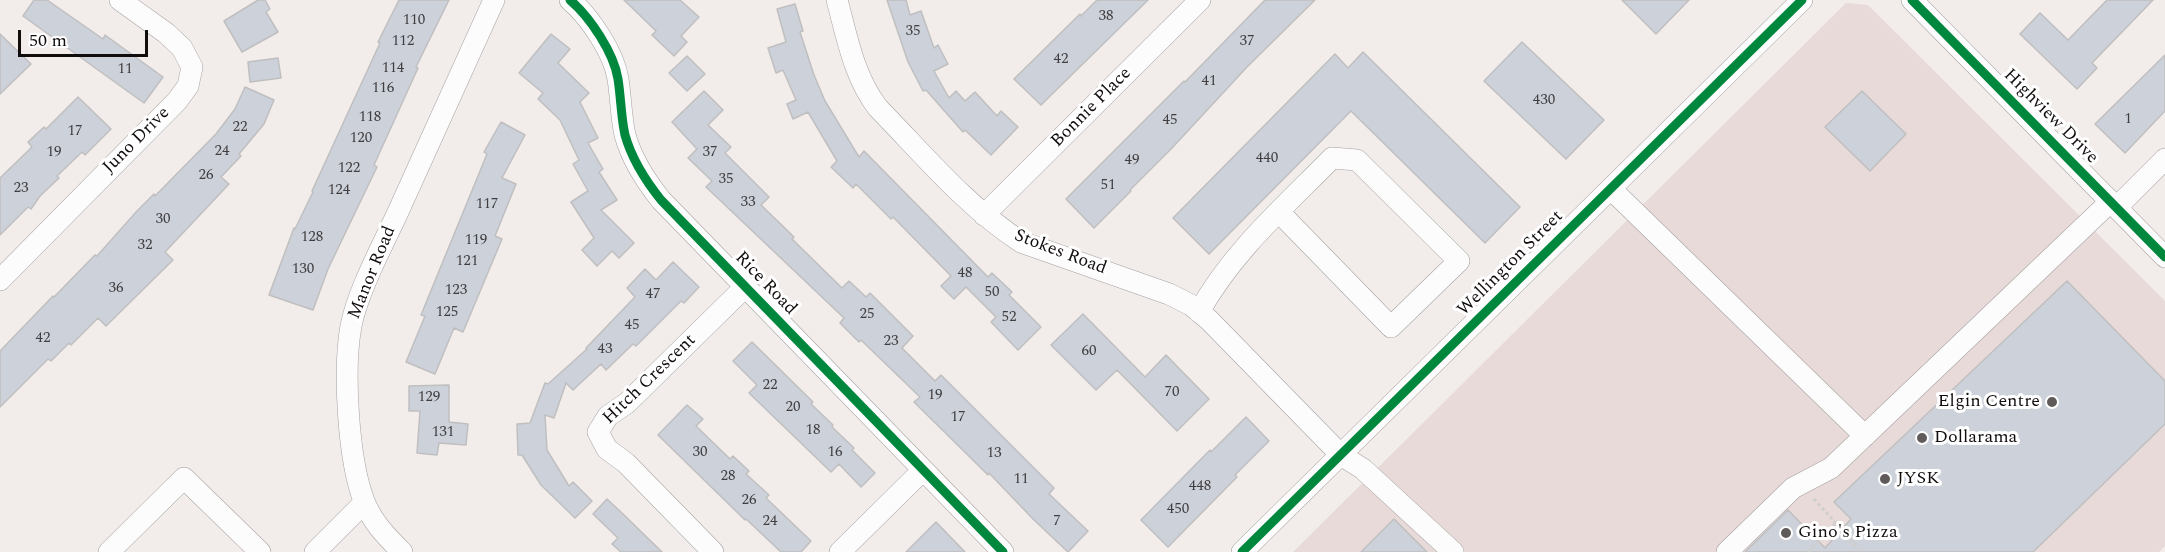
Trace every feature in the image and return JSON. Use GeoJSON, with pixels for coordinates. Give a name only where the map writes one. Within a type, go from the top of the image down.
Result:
{"type":"FeatureCollection","features":[{"type":"Feature","properties":{"kind":"street","name":"Juno Drive"},"geometry":{"type":"LineString","coordinates":[[0,280],[177,101],[188,86],[192,67],[182,48],[166,33],[120,0]]}},
{"type":"Feature","properties":{"kind":"street","name":"Manor Road"},"geometry":{"type":"LineString","coordinates":[[402,552],[379,529],[364,503],[355,471],[347,367],[352,323],[368,278],[494,0]]}},
{"type":"Feature","properties":{"kind":"street","name":"Rice Road"},"geometry":{"type":"LineString","coordinates":[[570,0],[593,24],[618,76],[625,135],[645,180],[661,200],[1003,552]]}},
{"type":"Feature","properties":{"kind":"street","name":"Stokes Road"},"geometry":{"type":"LineString","coordinates":[[837,0],[858,75],[867,93],[878,108],[963,197],[1021,242],[1169,294],[1191,305],[1341,455],[1363,469],[1453,552]]}},
{"type":"Feature","properties":{"kind":"street","name":"Bonnie Place"},"geometry":{"type":"LineString","coordinates":[[984,215],[1200,0]]}},
{"type":"Feature","properties":{"kind":"street","name":"Wellington Street"},"geometry":{"type":"LineString","coordinates":[[1242,552],[1802,0]]}},
{"type":"Feature","properties":{"kind":"street","name":"Highview Drive"},"geometry":{"type":"LineString","coordinates":[[1912,0],[2165,257]]}},
{"type":"Feature","properties":{"kind":"street"},"geometry":{"type":"LineString","coordinates":[[1199,312],[1210,292],[1243,249],[1279,212],[1332,158],[1357,160],[1459,261],[1391,327],[1279,212]]}},
{"type":"Feature","properties":{"kind":"street"},"geometry":{"type":"LineString","coordinates":[[1727,552],[1793,488],[1832,468],[2165,159]]}},
{"type":"Feature","properties":{"kind":"street"},"geometry":{"type":"LineString","coordinates":[[1611,189],[1865,436]]}},
{"type":"Feature","properties":{"kind":"street","name":"Hitch Crescent"},"geometry":{"type":"LineString","coordinates":[[713,552],[626,463],[608,449],[598,432],[608,416],[627,403],[745,287]]}},
{"type":"Feature","properties":{"kind":"street"},"geometry":{"type":"LineString","coordinates":[[840,552],[923,470]]}},
{"type":"Feature","properties":{"kind":"street"},"geometry":{"type":"LineString","coordinates":[[109,552],[184,478],[260,552]]}},
{"type":"Feature","properties":{"kind":"street"},"geometry":{"type":"LineString","coordinates":[[315,552],[364,503]]}},
{"type":"Feature","properties":{"kind":"path"},"geometry":{"type":"LineString","coordinates":[[1801,484],[1862,552]]}},
{"type":"Feature","properties":{"kind":"path"},"geometry":{"type":"LineString","coordinates":[[1808,552],[1835,524]]}},
{"type":"Feature","properties":{"kind":"shaded area"},"geometry":{"type":"Polygon","coordinates":[[[1846,3],[1868,5],[2165,301],[2165,546],[2159,552],[1293,552],[1846,3]]]}},
{"type":"Feature","properties":{"kind":"building"},"geometry":{"type":"Polygon","coordinates":[[[34,0],[47,0],[103,39],[105,35],[163,77],[144,103],[23,16],[34,0]]]}},
{"type":"Feature","properties":{"kind":"building"},"geometry":{"type":"Polygon","coordinates":[[[258,0],[265,0],[270,9],[266,12],[278,32],[242,52],[224,21],[258,0]]]}},
{"type":"Feature","properties":{"kind":"building"},"geometry":{"type":"Polygon","coordinates":[[[399,0],[449,0],[416,67],[418,68],[374,165],[377,167],[328,269],[313,310],[269,295],[294,228],[313,192],[380,43],[378,42],[399,0]]]}},
{"type":"Feature","properties":{"kind":"building"},"geometry":{"type":"Polygon","coordinates":[[[624,0],[680,0],[699,17],[681,36],[687,42],[674,56],[652,35],[656,31],[624,0]]]}},
{"type":"Feature","properties":{"kind":"building"},"geometry":{"type":"Polygon","coordinates":[[[887,0],[906,0],[910,15],[921,11],[934,48],[938,45],[948,64],[934,71],[949,98],[956,91],[965,101],[975,92],[997,116],[1001,111],[1018,127],[991,155],[965,130],[963,132],[926,90],[923,91],[908,62],[887,0]]]}},
{"type":"Feature","properties":{"kind":"building"},"geometry":{"type":"Polygon","coordinates":[[[1097,0],[1148,0],[1041,105],[1014,79],[1097,0]]]}},
{"type":"Feature","properties":{"kind":"building"},"geometry":{"type":"Polygon","coordinates":[[[1265,0],[1315,0],[1247,67],[1094,228],[1066,199],[1265,0]]]}},
{"type":"Feature","properties":{"kind":"building"},"geometry":{"type":"Polygon","coordinates":[[[1622,0],[1689,0],[1656,34],[1622,0]]]}},
{"type":"Feature","properties":{"kind":"building"},"geometry":{"type":"Polygon","coordinates":[[[2107,0],[2153,0],[2092,63],[2097,68],[2077,89],[2020,34],[2040,13],[2068,40],[2107,0]]]}},
{"type":"Feature","properties":{"kind":"building"},"geometry":{"type":"Polygon","coordinates":[[[795,4],[803,31],[800,32],[814,75],[825,101],[859,157],[864,151],[988,277],[992,273],[1012,292],[1009,295],[1041,327],[1018,350],[991,322],[996,317],[966,287],[954,299],[941,286],[951,276],[893,217],[891,219],[856,184],[853,188],[831,167],[837,161],[808,112],[793,119],[787,104],[796,100],[783,70],[776,73],[768,48],[786,42],[777,9],[795,4]]]}},
{"type":"Feature","properties":{"kind":"building"},"geometry":{"type":"Polygon","coordinates":[[[0,34],[31,64],[0,94],[0,34]]]}},
{"type":"Feature","properties":{"kind":"building"},"geometry":{"type":"Polygon","coordinates":[[[551,34],[570,49],[558,63],[589,93],[580,102],[598,138],[588,143],[603,169],[599,172],[617,200],[601,210],[634,243],[619,258],[612,251],[597,266],[582,250],[594,238],[571,202],[588,191],[573,164],[579,160],[560,120],[538,99],[543,93],[519,73],[551,34]]]}},
{"type":"Feature","properties":{"kind":"building"},"geometry":{"type":"Polygon","coordinates":[[[1522,42],[1604,120],[1566,159],[1484,81],[1522,42]]]}},
{"type":"Feature","properties":{"kind":"building"},"geometry":{"type":"Polygon","coordinates":[[[1363,52],[1520,207],[1485,243],[1351,111],[1209,254],[1173,218],[1335,54],[1348,68],[1363,52]]]}},
{"type":"Feature","properties":{"kind":"building"},"geometry":{"type":"Polygon","coordinates":[[[2165,55],[2165,111],[2125,153],[2095,124],[2165,55]]]}},
{"type":"Feature","properties":{"kind":"building"},"geometry":{"type":"Polygon","coordinates":[[[687,56],[705,74],[687,91],[669,73],[687,56]]]}},
{"type":"Feature","properties":{"kind":"building"},"geometry":{"type":"Polygon","coordinates":[[[278,58],[281,78],[250,82],[248,62],[278,58]]]}},
{"type":"Feature","properties":{"kind":"building"},"geometry":{"type":"Polygon","coordinates":[[[245,87],[274,100],[264,124],[239,154],[241,156],[221,177],[229,184],[165,252],[173,260],[106,326],[98,318],[71,345],[69,343],[51,361],[48,359],[0,407],[0,351],[216,134],[235,109],[245,87]]]}},
{"type":"Feature","properties":{"kind":"building"},"geometry":{"type":"Polygon","coordinates":[[[704,91],[723,110],[708,125],[731,147],[725,153],[769,197],[761,205],[842,288],[849,281],[866,297],[870,293],[913,336],[902,348],[935,381],[941,375],[1054,488],[1049,494],[1088,531],[1068,552],[914,402],[920,397],[840,323],[844,318],[706,187],[712,181],[688,158],[697,149],[672,122],[704,91]]]}},
{"type":"Feature","properties":{"kind":"building"},"geometry":{"type":"Polygon","coordinates":[[[1862,91],[1906,134],[1870,171],[1825,127],[1862,91]]]}},
{"type":"Feature","properties":{"kind":"building"},"geometry":{"type":"Polygon","coordinates":[[[78,97],[111,129],[85,155],[82,152],[57,176],[59,178],[40,196],[31,209],[28,207],[0,235],[0,178],[32,147],[28,142],[44,127],[46,129],[78,97]]]}},
{"type":"Feature","properties":{"kind":"building"},"geometry":{"type":"Polygon","coordinates":[[[501,122],[525,135],[502,178],[516,184],[495,236],[502,239],[463,332],[454,328],[435,374],[406,362],[425,316],[421,315],[487,154],[484,152],[501,122]]]}},
{"type":"Feature","properties":{"kind":"building"},"geometry":{"type":"Polygon","coordinates":[[[673,262],[699,287],[684,303],[681,301],[636,346],[633,344],[606,370],[601,364],[573,390],[566,383],[554,418],[545,415],[547,450],[569,486],[573,482],[592,501],[575,518],[541,485],[522,455],[518,455],[517,424],[530,423],[545,383],[548,384],[587,349],[635,297],[627,288],[645,269],[656,280],[673,262]]]}},
{"type":"Feature","properties":{"kind":"building","name":"Elgin Centre"},"geometry":{"type":"Polygon","coordinates":[[[2067,281],[2165,381],[2165,424],[2033,552],[1745,552],[1788,510],[1825,548],[1851,519],[1834,502],[2067,281]]]}},
{"type":"Feature","properties":{"kind":"building"},"geometry":{"type":"Polygon","coordinates":[[[1083,314],[1145,377],[1166,355],[1209,399],[1177,431],[1117,370],[1096,390],[1051,345],[1083,314]]]}},
{"type":"Feature","properties":{"kind":"building"},"geometry":{"type":"Polygon","coordinates":[[[752,342],[813,402],[811,404],[833,425],[832,427],[854,448],[852,450],[875,473],[861,487],[839,464],[831,472],[749,393],[757,385],[733,361],[752,342]]]}},
{"type":"Feature","properties":{"kind":"building"},"geometry":{"type":"Polygon","coordinates":[[[449,385],[449,422],[468,424],[466,445],[439,443],[437,455],[417,453],[420,411],[409,411],[409,386],[449,385]]]}},
{"type":"Feature","properties":{"kind":"building"},"geometry":{"type":"Polygon","coordinates":[[[687,405],[703,419],[696,426],[730,459],[733,456],[749,471],[746,474],[769,495],[766,498],[811,541],[801,552],[781,552],[658,435],[687,405]]]}},
{"type":"Feature","properties":{"kind":"building"},"geometry":{"type":"Polygon","coordinates":[[[1246,417],[1269,441],[1168,547],[1141,520],[1246,417]]]}},
{"type":"Feature","properties":{"kind":"building"},"geometry":{"type":"Polygon","coordinates":[[[607,499],[662,552],[621,552],[612,544],[618,538],[593,514],[607,499]]]}},
{"type":"Feature","properties":{"kind":"building"},"geometry":{"type":"Polygon","coordinates":[[[1394,519],[1427,552],[1361,552],[1394,519]]]}},
{"type":"Feature","properties":{"kind":"building"},"geometry":{"type":"Polygon","coordinates":[[[936,522],[965,552],[906,552],[936,522]]]}},
{"type":"Feature","properties":{"kind":"cycle path"},"geometry":{"type":"LineString","coordinates":[[570,0],[593,26],[612,58],[618,79],[625,135],[631,153],[661,200],[1003,552]]}},
{"type":"Feature","properties":{"kind":"cycle path"},"geometry":{"type":"LineString","coordinates":[[1242,552],[1802,0]]}},
{"type":"Feature","properties":{"kind":"cycle path"},"geometry":{"type":"LineString","coordinates":[[1912,0],[2165,257]]}},
{"type":"Feature","properties":{"kind":"place","name":"Elgin Centre"},"geometry":{"type":"Point","coordinates":[2052,402]}},
{"type":"Feature","properties":{"kind":"place","name":"Dollarama"},"geometry":{"type":"Point","coordinates":[1922,438]}},
{"type":"Feature","properties":{"kind":"place","name":"JYSK"},"geometry":{"type":"Point","coordinates":[1885,479]}},
{"type":"Feature","properties":{"kind":"place","name":"Gino's Pizza"},"geometry":{"type":"Point","coordinates":[1786,533]}}]}
